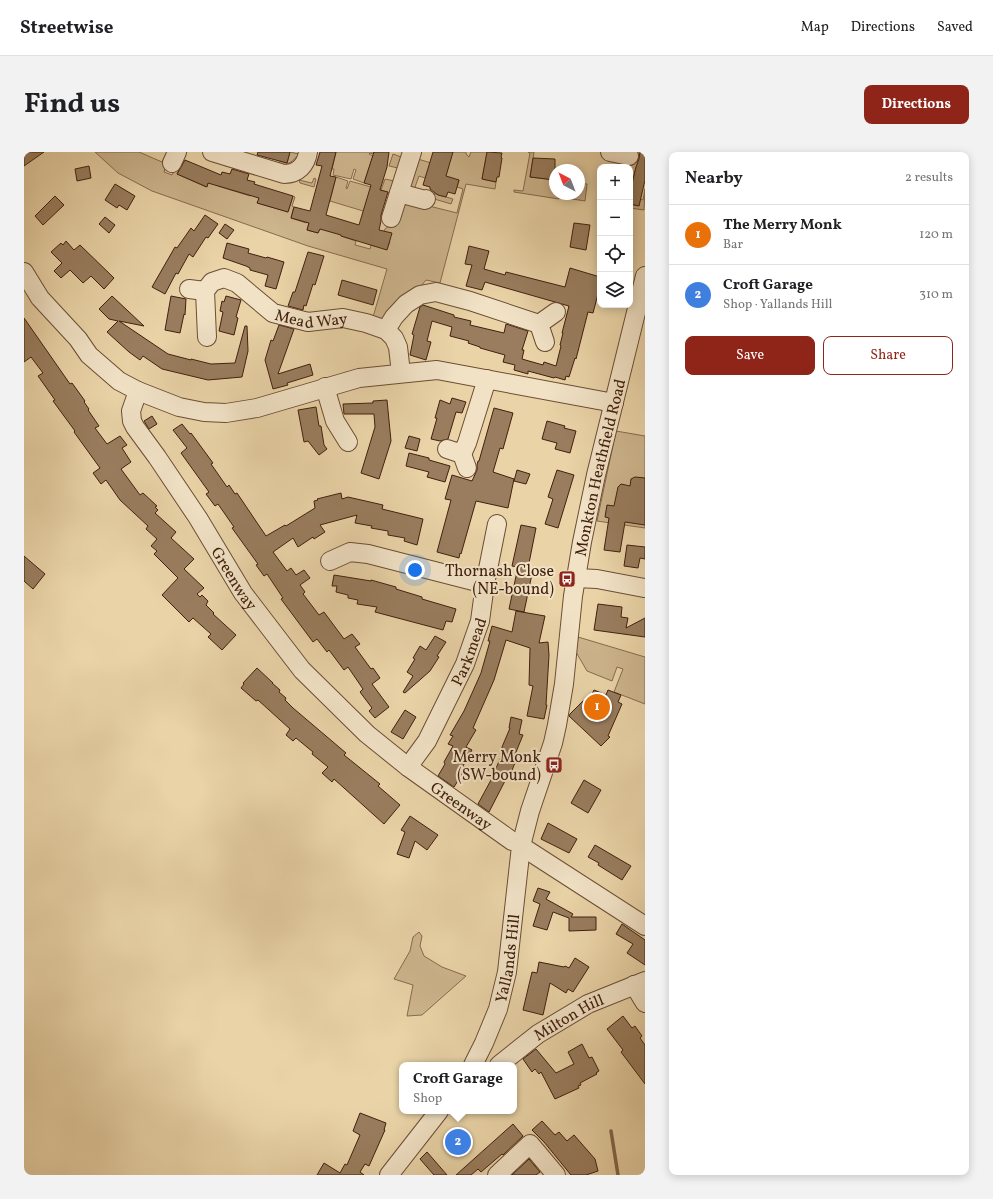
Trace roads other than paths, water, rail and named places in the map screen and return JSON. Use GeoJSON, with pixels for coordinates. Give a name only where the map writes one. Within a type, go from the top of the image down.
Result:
{"type":"FeatureCollection","features":[{"type":"Feature","properties":{"kind":"street"},"geometry":{"type":"LineString","coordinates":[[212,152],[284,174],[293,173],[300,169],[307,159],[308,152]]}},
{"type":"Feature","properties":{"kind":"street"},"geometry":{"type":"LineString","coordinates":[[391,218],[412,152]]}},
{"type":"Feature","properties":{"kind":"street"},"geometry":{"type":"LineString","coordinates":[[606,164],[608,152],[629,156]]}},
{"type":"Feature","properties":{"kind":"street"},"geometry":{"type":"LineString","coordinates":[[399,193],[424,200],[426,199]]}},
{"type":"Feature","properties":{"kind":"street"},"geometry":{"type":"LineString","coordinates":[[24,272],[40,298],[78,339],[89,355],[119,381],[138,392],[179,407],[204,412],[226,413],[257,408],[359,378],[437,370],[614,403]]}},
{"type":"Feature","properties":{"kind":"street","name":"Monkton Heathfield Road"},"geometry":{"type":"LineString","coordinates":[[521,847],[530,811],[553,743],[557,725],[564,684],[571,614],[582,542],[596,475],[614,403],[639,328],[645,276]]}},
{"type":"Feature","properties":{"kind":"street","name":"Mead Way"},"geometry":{"type":"LineString","coordinates":[[207,337],[197,290],[212,282],[224,278],[237,283],[273,313],[308,322],[342,318],[366,323],[386,330]]}},
{"type":"Feature","properties":{"kind":"street"},"geometry":{"type":"LineString","coordinates":[[401,373],[398,347],[394,338],[386,330],[394,316],[406,304],[420,294],[436,292],[470,301],[540,324]]}},
{"type":"Feature","properties":{"kind":"street"},"geometry":{"type":"LineString","coordinates":[[540,324],[556,312]]}},
{"type":"Feature","properties":{"kind":"street"},"geometry":{"type":"LineString","coordinates":[[540,324],[545,342]]}},
{"type":"Feature","properties":{"kind":"street"},"geometry":{"type":"LineString","coordinates":[[459,457],[467,443],[486,379]]}},
{"type":"Feature","properties":{"kind":"street"},"geometry":{"type":"LineString","coordinates":[[325,387],[335,421],[350,445]]}},
{"type":"Feature","properties":{"kind":"street","name":"Greenway"},"geometry":{"type":"LineString","coordinates":[[138,392],[131,412],[132,420],[136,427],[198,518],[243,593],[302,670],[367,734],[408,768],[521,847]]}},
{"type":"Feature","properties":{"kind":"street","name":"Parkmead"},"geometry":{"type":"LineString","coordinates":[[408,768],[427,741],[464,664],[480,620],[484,584],[497,524]]}},
{"type":"Feature","properties":{"kind":"street"},"geometry":{"type":"LineString","coordinates":[[330,561],[348,547],[368,554],[484,584]]}},
{"type":"Feature","properties":{"kind":"street"},"geometry":{"type":"LineString","coordinates":[[576,578],[597,579],[643,590]]}},
{"type":"Feature","properties":{"kind":"street"},"geometry":{"type":"LineString","coordinates":[[521,847],[645,926]]}},
{"type":"Feature","properties":{"kind":"street","name":"Yallands Hill"},"geometry":{"type":"LineString","coordinates":[[474,1062],[498,1009],[507,972],[521,847]]}},
{"type":"Feature","properties":{"kind":"street"},"geometry":{"type":"LineString","coordinates":[[640,983],[645,1003]]}},
{"type":"Feature","properties":{"kind":"street","name":"Milton Hill"},"geometry":{"type":"LineString","coordinates":[[503,1062],[538,1034],[588,1004],[640,983]]}},
{"type":"Feature","properties":{"kind":"street"},"geometry":{"type":"LineString","coordinates":[[389,1175],[437,1114]]}},
{"type":"Feature","properties":{"kind":"street"},"geometry":{"type":"LineString","coordinates":[[498,1175],[530,1144],[556,1175]]}},
{"type":"Feature","properties":{"kind":"waterway"},"geometry":{"type":"LineString","coordinates":[[611,1131],[618,1175]]}},
{"type":"Feature","properties":{"kind":"place","name":"Thornash Close (NE-bound)"},"geometry":{"type":"Point","coordinates":[567,579]}},
{"type":"Feature","properties":{"kind":"place","name":"The Merry Monk"},"geometry":{"type":"Point","coordinates":[597,707]}},
{"type":"Feature","properties":{"kind":"place","name":"Merry Monk (SW-bound)"},"geometry":{"type":"Point","coordinates":[554,765]}},
{"type":"Feature","properties":{"kind":"place","name":"Croft Garage"},"geometry":{"type":"Point","coordinates":[458,1142]}}]}
